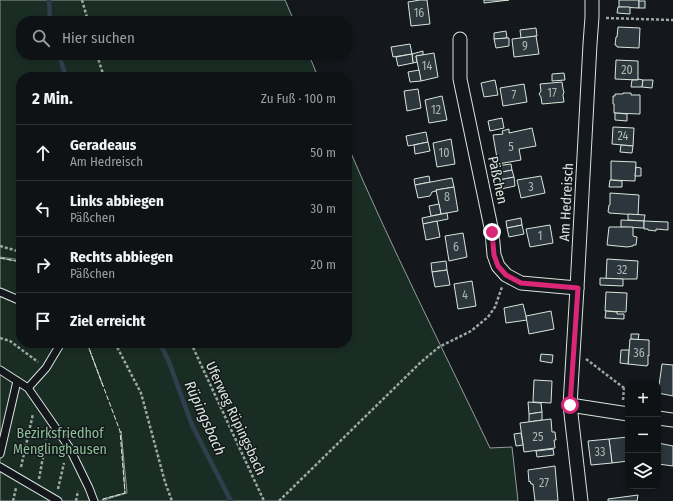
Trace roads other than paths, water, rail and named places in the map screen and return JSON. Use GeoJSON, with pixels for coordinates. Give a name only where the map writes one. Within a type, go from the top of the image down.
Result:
{"type":"FeatureCollection","features":[{"type":"Feature","properties":{"kind":"street","name":"Am Hedreisch"},"geometry":{"type":"LineString","coordinates":[[581,501],[570,405],[578,288],[592,0]]}},
{"type":"Feature","properties":{"kind":"street","name":"Päßchen"},"geometry":{"type":"LineString","coordinates":[[460,38],[460,79],[492,232],[494,255],[498,266],[506,275],[521,283],[578,288]]}},
{"type":"Feature","properties":{"kind":"street"},"geometry":{"type":"LineString","coordinates":[[570,405],[625,414]]}},
{"type":"Feature","properties":{"kind":"street"},"geometry":{"type":"LineString","coordinates":[[661,418],[673,420]]}},
{"type":"Feature","properties":{"kind":"lane"},"geometry":{"type":"LineString","coordinates":[[0,292],[16,299]]}},
{"type":"Feature","properties":{"kind":"lane"},"geometry":{"type":"LineString","coordinates":[[28,388],[46,368],[58,348]]}},
{"type":"Feature","properties":{"kind":"lane"},"geometry":{"type":"LineString","coordinates":[[0,370],[28,388],[69,447],[94,501]]}},
{"type":"Feature","properties":{"kind":"lane"},"geometry":{"type":"LineString","coordinates":[[0,454],[17,381]]}},
{"type":"Feature","properties":{"kind":"lane"},"geometry":{"type":"LineString","coordinates":[[0,467],[56,500]]}},
{"type":"Feature","properties":{"kind":"waterway","name":"Rüpingsbach"},"geometry":{"type":"LineString","coordinates":[[49,0],[50,16]]}},
{"type":"Feature","properties":{"kind":"waterway","name":"Rüpingsbach"},"geometry":{"type":"LineString","coordinates":[[61,60],[64,72]]}},
{"type":"Feature","properties":{"kind":"waterway","name":"Rüpingsbach"},"geometry":{"type":"LineString","coordinates":[[162,348],[192,425],[231,501]]}},
{"type":"Feature","properties":{"kind":"park label","name":"Bezirksfriedhof Menglinghausen"},"geometry":{"type":"Point","coordinates":[60,442]}}]}
